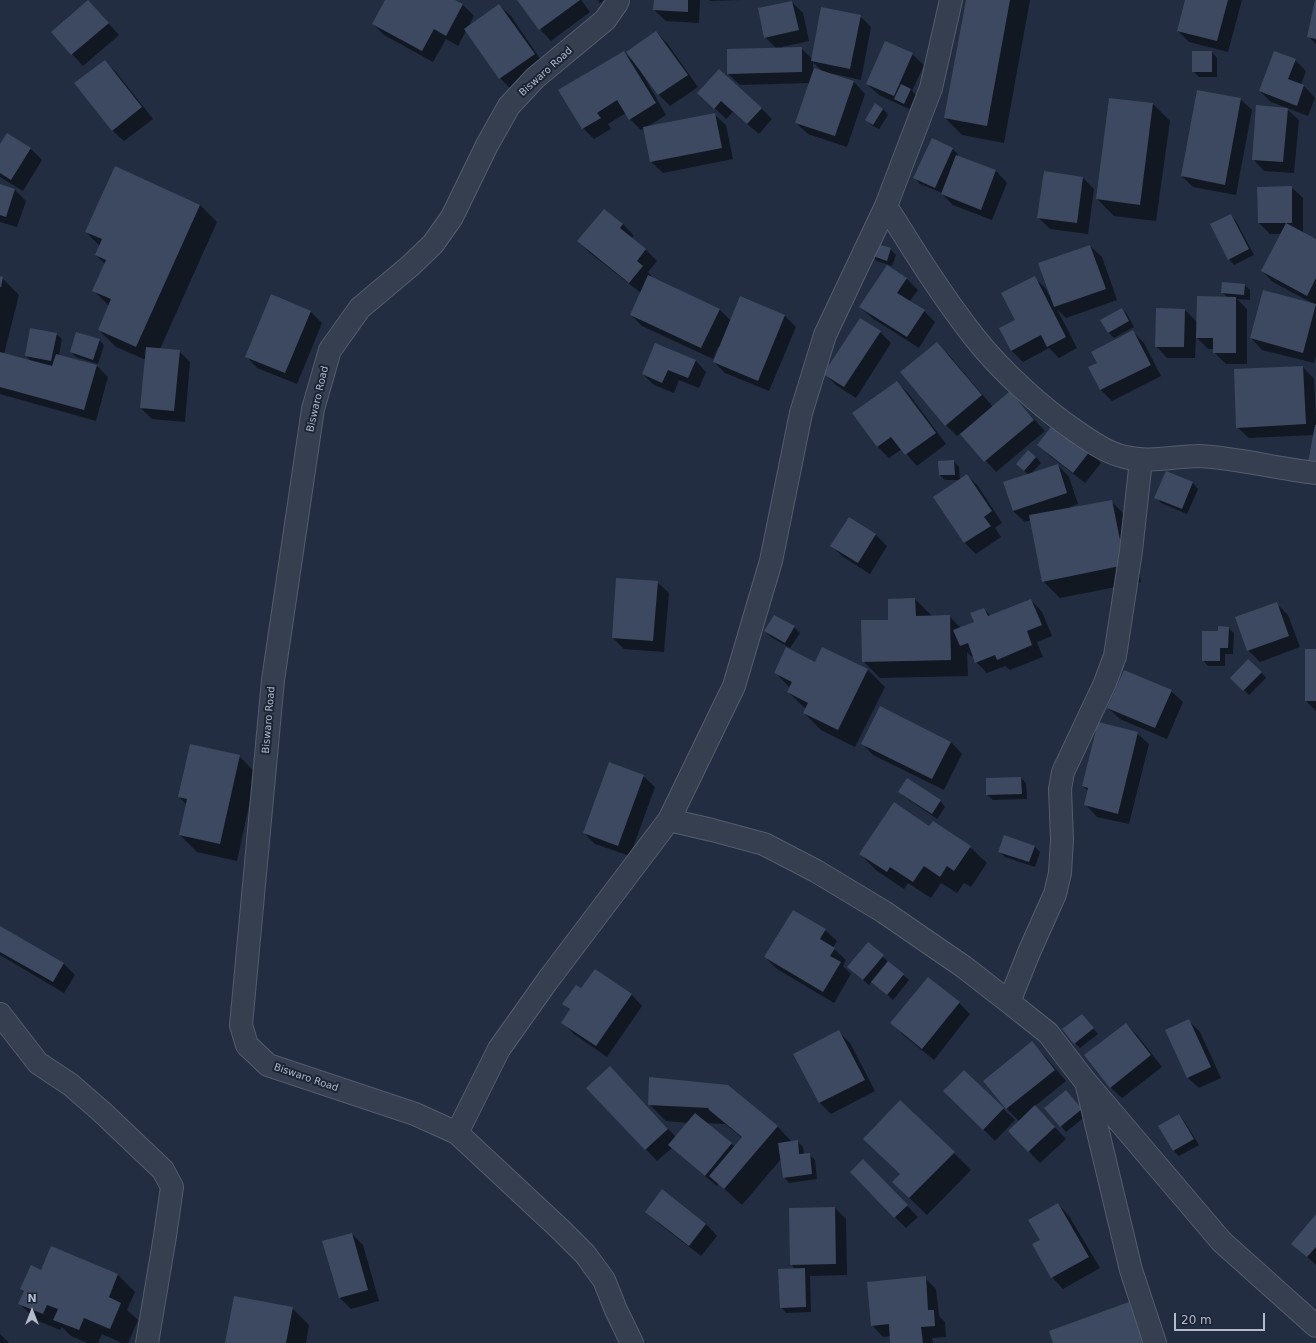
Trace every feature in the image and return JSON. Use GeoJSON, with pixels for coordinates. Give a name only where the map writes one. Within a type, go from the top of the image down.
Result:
{"type":"FeatureCollection","features":[{"type":"Feature","properties":{"kind":"street","name":"Biswaro Road"},"geometry":{"type":"LineString","coordinates":[[618,0],[605,20],[535,78],[509,106],[487,145],[452,217],[433,244],[410,266],[360,308],[330,350],[313,409],[273,680],[241,1025],[248,1044],[268,1065],[416,1114],[457,1133],[585,1254],[604,1280],[616,1310],[632,1343]]}},
{"type":"Feature","properties":{"kind":"street"},"geometry":{"type":"LineString","coordinates":[[457,1133],[499,1049],[552,973],[670,820],[734,686],[771,561],[801,414],[825,335],[886,206],[931,88],[950,0]]}},
{"type":"Feature","properties":{"kind":"street"},"geometry":{"type":"LineString","coordinates":[[886,206],[932,279],[971,333],[1008,374],[1055,418],[1104,450],[1124,457],[1141,460],[1198,456],[1221,458],[1316,473]]}},
{"type":"Feature","properties":{"kind":"street"},"geometry":{"type":"LineString","coordinates":[[1009,1002],[1055,894],[1060,873],[1062,840],[1060,789],[1063,772],[1105,683],[1115,656],[1131,551],[1141,460]]}},
{"type":"Feature","properties":{"kind":"street"},"geometry":{"type":"LineString","coordinates":[[670,820],[764,844],[816,871],[884,912],[964,966],[1048,1033],[1086,1081],[1222,1242],[1316,1326]]}},
{"type":"Feature","properties":{"kind":"street"},"geometry":{"type":"LineString","coordinates":[[0,1014],[38,1063],[71,1085],[102,1112],[164,1170],[172,1187],[166,1236],[147,1343]]}},
{"type":"Feature","properties":{"kind":"street"},"geometry":{"type":"LineString","coordinates":[[1086,1081],[1131,1270],[1155,1343]]}},
{"type":"Feature","properties":{"kind":"building"},"geometry":{"type":"Polygon","coordinates":[[[88,0],[109,23],[71,55],[51,32],[88,0]]]}},
{"type":"Feature","properties":{"kind":"building"},"geometry":{"type":"Polygon","coordinates":[[[385,0],[455,0],[463,4],[446,36],[434,29],[422,51],[372,24],[385,0]]]}},
{"type":"Feature","properties":{"kind":"building"},"geometry":{"type":"Polygon","coordinates":[[[517,0],[580,0],[539,30],[517,0]]]}},
{"type":"Feature","properties":{"kind":"building"},"geometry":{"type":"Polygon","coordinates":[[[654,0],[688,0],[688,12],[653,10],[654,0]]]}},
{"type":"Feature","properties":{"kind":"building"},"geometry":{"type":"Polygon","coordinates":[[[966,0],[1010,0],[987,126],[944,118],[966,0]]]}},
{"type":"Feature","properties":{"kind":"building"},"geometry":{"type":"Polygon","coordinates":[[[1185,0],[1228,0],[1217,41],[1177,31],[1185,0]]]}},
{"type":"Feature","properties":{"kind":"building"},"geometry":{"type":"Polygon","coordinates":[[[1316,0],[1316,39],[1307,37],[1316,0]]]}},
{"type":"Feature","properties":{"kind":"building"},"geometry":{"type":"Polygon","coordinates":[[[792,1],[799,30],[764,38],[758,8],[792,1]]]}},
{"type":"Feature","properties":{"kind":"building"},"geometry":{"type":"Polygon","coordinates":[[[499,4],[535,54],[499,79],[464,29],[499,4]]]}},
{"type":"Feature","properties":{"kind":"building"},"geometry":{"type":"Polygon","coordinates":[[[821,7],[861,15],[850,69],[811,61],[821,7]]]}},
{"type":"Feature","properties":{"kind":"building"},"geometry":{"type":"Polygon","coordinates":[[[656,31],[688,75],[658,95],[626,52],[656,31]]]}},
{"type":"Feature","properties":{"kind":"building"},"geometry":{"type":"Polygon","coordinates":[[[885,41],[913,53],[894,96],[866,84],[885,41]]]}},
{"type":"Feature","properties":{"kind":"building"},"geometry":{"type":"Polygon","coordinates":[[[802,47],[802,72],[727,74],[727,49],[802,47]]]}},
{"type":"Feature","properties":{"kind":"building"},"geometry":{"type":"Polygon","coordinates":[[[624,51],[656,103],[629,120],[617,100],[597,113],[601,118],[582,129],[558,90],[624,51]]]}},
{"type":"Feature","properties":{"kind":"building"},"geometry":{"type":"Polygon","coordinates":[[[1192,51],[1212,51],[1212,72],[1192,72],[1192,51]]]}},
{"type":"Feature","properties":{"kind":"building"},"geometry":{"type":"Polygon","coordinates":[[[1274,51],[1296,59],[1288,79],[1304,85],[1297,106],[1259,91],[1274,51]]]}},
{"type":"Feature","properties":{"kind":"building"},"geometry":{"type":"Polygon","coordinates":[[[105,60],[142,107],[112,131],[74,83],[105,60]]]}},
{"type":"Feature","properties":{"kind":"building"},"geometry":{"type":"Polygon","coordinates":[[[814,68],[854,81],[835,136],[795,123],[814,68]]]}},
{"type":"Feature","properties":{"kind":"building"},"geometry":{"type":"Polygon","coordinates":[[[719,69],[762,108],[747,124],[721,101],[714,109],[697,93],[719,69]]]}},
{"type":"Feature","properties":{"kind":"building"},"geometry":{"type":"Polygon","coordinates":[[[901,84],[911,89],[904,104],[894,99],[901,84]]]}},
{"type":"Feature","properties":{"kind":"building"},"geometry":{"type":"Polygon","coordinates":[[[1197,90],[1241,98],[1225,185],[1181,176],[1197,90]]]}},
{"type":"Feature","properties":{"kind":"building"},"geometry":{"type":"Polygon","coordinates":[[[1109,98],[1153,103],[1140,205],[1096,199],[1109,98]]]}},
{"type":"Feature","properties":{"kind":"building"},"geometry":{"type":"Polygon","coordinates":[[[875,103],[883,109],[873,125],[865,120],[875,103]]]}},
{"type":"Feature","properties":{"kind":"building"},"geometry":{"type":"Polygon","coordinates":[[[1256,105],[1288,108],[1283,162],[1252,160],[1256,105]]]}},
{"type":"Feature","properties":{"kind":"building"},"geometry":{"type":"Polygon","coordinates":[[[715,113],[722,148],[650,162],[643,127],[715,113]]]}},
{"type":"Feature","properties":{"kind":"building"},"geometry":{"type":"Polygon","coordinates":[[[7,133],[31,148],[11,180],[0,173],[0,144],[7,133]]]}},
{"type":"Feature","properties":{"kind":"building"},"geometry":{"type":"Polygon","coordinates":[[[932,138],[953,148],[935,188],[913,178],[932,138]]]}},
{"type":"Feature","properties":{"kind":"building"},"geometry":{"type":"Polygon","coordinates":[[[956,155],[996,170],[981,210],[941,194],[956,155]]]}},
{"type":"Feature","properties":{"kind":"building"},"geometry":{"type":"Polygon","coordinates":[[[115,166],[200,205],[136,347],[98,330],[111,299],[92,291],[106,260],[95,255],[102,239],[85,232],[115,166]]]}},
{"type":"Feature","properties":{"kind":"building"},"geometry":{"type":"Polygon","coordinates":[[[1044,171],[1083,177],[1077,223],[1037,218],[1044,171]]]}},
{"type":"Feature","properties":{"kind":"building"},"geometry":{"type":"Polygon","coordinates":[[[0,184],[15,189],[6,217],[0,215],[0,184]]]}},
{"type":"Feature","properties":{"kind":"building"},"geometry":{"type":"Polygon","coordinates":[[[1292,186],[1292,223],[1258,223],[1257,187],[1292,186]]]}},
{"type":"Feature","properties":{"kind":"building"},"geometry":{"type":"Polygon","coordinates":[[[604,209],[623,224],[620,228],[646,249],[637,261],[643,266],[629,283],[577,241],[604,209]]]}},
{"type":"Feature","properties":{"kind":"building"},"geometry":{"type":"Polygon","coordinates":[[[1231,214],[1249,249],[1228,260],[1210,224],[1231,214]]]}},
{"type":"Feature","properties":{"kind":"building"},"geometry":{"type":"Polygon","coordinates":[[[1286,223],[1316,239],[1316,278],[1307,296],[1261,271],[1286,223]]]}},
{"type":"Feature","properties":{"kind":"building"},"geometry":{"type":"Polygon","coordinates":[[[874,243],[891,248],[887,261],[870,255],[874,243]]]}},
{"type":"Feature","properties":{"kind":"building"},"geometry":{"type":"Polygon","coordinates":[[[1090,245],[1106,289],[1054,307],[1038,263],[1090,245]]]}},
{"type":"Feature","properties":{"kind":"building"},"geometry":{"type":"Polygon","coordinates":[[[887,265],[907,278],[897,293],[925,310],[907,337],[859,307],[887,265]]]}},
{"type":"Feature","properties":{"kind":"building"},"geometry":{"type":"Polygon","coordinates":[[[648,275],[720,309],[701,348],[630,315],[648,275]]]}},
{"type":"Feature","properties":{"kind":"building"},"geometry":{"type":"Polygon","coordinates":[[[0,276],[3,277],[1,287],[0,287],[0,276]]]}},
{"type":"Feature","properties":{"kind":"building"},"geometry":{"type":"Polygon","coordinates":[[[1035,276],[1066,337],[1047,347],[1041,335],[1011,351],[999,328],[1015,320],[1001,293],[1035,276]]]}},
{"type":"Feature","properties":{"kind":"building"},"geometry":{"type":"Polygon","coordinates":[[[1222,282],[1245,284],[1244,295],[1221,293],[1222,282]]]}},
{"type":"Feature","properties":{"kind":"building"},"geometry":{"type":"Polygon","coordinates":[[[1263,290],[1316,304],[1303,353],[1250,338],[1263,290]]]}},
{"type":"Feature","properties":{"kind":"building"},"geometry":{"type":"Polygon","coordinates":[[[271,294],[311,311],[285,373],[245,357],[271,294]]]}},
{"type":"Feature","properties":{"kind":"building"},"geometry":{"type":"Polygon","coordinates":[[[740,296],[785,315],[758,381],[713,362],[740,296]]]}},
{"type":"Feature","properties":{"kind":"building"},"geometry":{"type":"Polygon","coordinates":[[[1197,296],[1236,297],[1236,353],[1213,353],[1213,338],[1196,338],[1197,296]]]}},
{"type":"Feature","properties":{"kind":"building"},"geometry":{"type":"Polygon","coordinates":[[[1122,308],[1129,321],[1108,333],[1100,320],[1122,308]]]}},
{"type":"Feature","properties":{"kind":"building"},"geometry":{"type":"Polygon","coordinates":[[[1156,308],[1185,309],[1184,347],[1155,347],[1156,308]]]}},
{"type":"Feature","properties":{"kind":"building"},"geometry":{"type":"Polygon","coordinates":[[[860,318],[881,331],[844,387],[823,374],[860,318]]]}},
{"type":"Feature","properties":{"kind":"building"},"geometry":{"type":"Polygon","coordinates":[[[30,328],[57,333],[51,361],[25,356],[30,328]]]}},
{"type":"Feature","properties":{"kind":"building"},"geometry":{"type":"Polygon","coordinates":[[[1133,330],[1151,365],[1100,390],[1088,367],[1097,363],[1091,352],[1133,330]]]}},
{"type":"Feature","properties":{"kind":"building"},"geometry":{"type":"Polygon","coordinates":[[[76,332],[100,339],[93,360],[70,352],[76,332]]]}},
{"type":"Feature","properties":{"kind":"building"},"geometry":{"type":"Polygon","coordinates":[[[937,342],[982,395],[945,426],[900,372],[937,342]]]}},
{"type":"Feature","properties":{"kind":"building"},"geometry":{"type":"Polygon","coordinates":[[[655,343],[696,360],[688,378],[668,370],[662,383],[642,374],[655,343]]]}},
{"type":"Feature","properties":{"kind":"building"},"geometry":{"type":"Polygon","coordinates":[[[146,347],[180,350],[174,411],[140,408],[146,347]]]}},
{"type":"Feature","properties":{"kind":"building"},"geometry":{"type":"Polygon","coordinates":[[[0,352],[52,366],[56,354],[97,365],[84,410],[0,387],[0,352]]]}},
{"type":"Feature","properties":{"kind":"building"},"geometry":{"type":"Polygon","coordinates":[[[1303,366],[1306,424],[1236,428],[1234,369],[1303,366]]]}},
{"type":"Feature","properties":{"kind":"building"},"geometry":{"type":"Polygon","coordinates":[[[897,381],[936,433],[905,455],[891,437],[877,447],[852,413],[897,381]]]}},
{"type":"Feature","properties":{"kind":"building"},"geometry":{"type":"Polygon","coordinates":[[[1010,391],[1034,420],[984,462],[960,434],[1010,391]]]}},
{"type":"Feature","properties":{"kind":"building"},"geometry":{"type":"Polygon","coordinates":[[[1054,423],[1090,451],[1073,473],[1037,445],[1054,423]]]}},
{"type":"Feature","properties":{"kind":"building"},"geometry":{"type":"Polygon","coordinates":[[[1316,425],[1316,463],[1308,462],[1316,425]]]}},
{"type":"Feature","properties":{"kind":"building"},"geometry":{"type":"Polygon","coordinates":[[[1028,450],[1036,457],[1024,471],[1016,464],[1028,450]]]}},
{"type":"Feature","properties":{"kind":"building"},"geometry":{"type":"Polygon","coordinates":[[[954,460],[955,475],[939,475],[938,461],[954,460]]]}},
{"type":"Feature","properties":{"kind":"building"},"geometry":{"type":"Polygon","coordinates":[[[1058,464],[1067,493],[1013,511],[1003,482],[1058,464]]]}},
{"type":"Feature","properties":{"kind":"building"},"geometry":{"type":"Polygon","coordinates":[[[1166,471],[1193,482],[1182,509],[1154,498],[1166,471]]]}},
{"type":"Feature","properties":{"kind":"building"},"geometry":{"type":"Polygon","coordinates":[[[967,474],[992,511],[984,517],[991,526],[964,543],[933,497],[967,474]]]}},
{"type":"Feature","properties":{"kind":"building"},"geometry":{"type":"Polygon","coordinates":[[[1112,500],[1125,565],[1042,582],[1029,515],[1112,500]]]}},
{"type":"Feature","properties":{"kind":"building"},"geometry":{"type":"Polygon","coordinates":[[[849,517],[876,534],[858,563],[830,546],[849,517]]]}},
{"type":"Feature","properties":{"kind":"building"},"geometry":{"type":"Polygon","coordinates":[[[616,578],[658,581],[653,641],[612,638],[616,578]]]}},
{"type":"Feature","properties":{"kind":"building"},"geometry":{"type":"Polygon","coordinates":[[[915,598],[916,616],[950,615],[951,660],[862,662],[861,620],[888,620],[888,599],[915,598]]]}},
{"type":"Feature","properties":{"kind":"building"},"geometry":{"type":"Polygon","coordinates":[[[1031,599],[1042,625],[1027,631],[1032,645],[997,660],[995,655],[975,663],[968,643],[960,646],[953,630],[974,622],[970,613],[984,608],[988,616],[1031,599]]]}},
{"type":"Feature","properties":{"kind":"building"},"geometry":{"type":"Polygon","coordinates":[[[1277,602],[1289,636],[1247,651],[1235,617],[1277,602]]]}},
{"type":"Feature","properties":{"kind":"building"},"geometry":{"type":"Polygon","coordinates":[[[774,615],[795,626],[785,643],[764,631],[774,615]]]}},
{"type":"Feature","properties":{"kind":"building"},"geometry":{"type":"Polygon","coordinates":[[[1218,626],[1229,627],[1228,648],[1220,648],[1220,661],[1202,661],[1202,631],[1218,631],[1218,626]]]}},
{"type":"Feature","properties":{"kind":"building"},"geometry":{"type":"Polygon","coordinates":[[[786,647],[815,662],[822,647],[868,669],[838,730],[803,713],[808,703],[787,692],[792,682],[774,673],[786,647]]]}},
{"type":"Feature","properties":{"kind":"building"},"geometry":{"type":"Polygon","coordinates":[[[1305,649],[1316,649],[1316,701],[1305,701],[1305,649]]]}},
{"type":"Feature","properties":{"kind":"building"},"geometry":{"type":"Polygon","coordinates":[[[1248,659],[1262,672],[1243,691],[1230,678],[1248,659]]]}},
{"type":"Feature","properties":{"kind":"building"},"geometry":{"type":"Polygon","coordinates":[[[1124,670],[1172,690],[1155,728],[1107,708],[1124,670]]]}},
{"type":"Feature","properties":{"kind":"building"},"geometry":{"type":"Polygon","coordinates":[[[880,706],[951,742],[932,779],[861,744],[880,706]]]}},
{"type":"Feature","properties":{"kind":"building"},"geometry":{"type":"Polygon","coordinates":[[[1098,722],[1138,732],[1118,814],[1084,805],[1088,788],[1082,786],[1098,722]]]}},
{"type":"Feature","properties":{"kind":"building"},"geometry":{"type":"Polygon","coordinates":[[[190,744],[240,755],[220,844],[179,835],[187,799],[178,797],[190,744]]]}},
{"type":"Feature","properties":{"kind":"building"},"geometry":{"type":"Polygon","coordinates":[[[609,762],[644,775],[618,846],[583,833],[609,762]]]}},
{"type":"Feature","properties":{"kind":"building"},"geometry":{"type":"Polygon","coordinates":[[[1021,777],[1022,794],[986,795],[986,778],[1021,777]]]}},
{"type":"Feature","properties":{"kind":"building"},"geometry":{"type":"Polygon","coordinates":[[[907,778],[941,800],[932,814],[898,792],[907,778]]]}},
{"type":"Feature","properties":{"kind":"building"},"geometry":{"type":"Polygon","coordinates":[[[894,802],[929,826],[933,821],[971,846],[954,871],[947,866],[940,877],[924,866],[913,882],[890,867],[887,872],[859,854],[894,802]]]}},
{"type":"Feature","properties":{"kind":"building"},"geometry":{"type":"Polygon","coordinates":[[[1004,835],[1035,846],[1029,862],[998,852],[1004,835]]]}},
{"type":"Feature","properties":{"kind":"building"},"geometry":{"type":"Polygon","coordinates":[[[793,910],[826,929],[820,939],[835,948],[830,956],[841,962],[823,992],[764,957],[793,910]]]}},
{"type":"Feature","properties":{"kind":"building"},"geometry":{"type":"Polygon","coordinates":[[[0,926],[64,963],[53,982],[0,952],[0,926]]]}},
{"type":"Feature","properties":{"kind":"building"},"geometry":{"type":"Polygon","coordinates":[[[868,942],[884,955],[863,980],[847,967],[868,942]]]}},
{"type":"Feature","properties":{"kind":"building"},"geometry":{"type":"Polygon","coordinates":[[[888,961],[904,974],[887,995],[871,982],[888,961]]]}},
{"type":"Feature","properties":{"kind":"building"},"geometry":{"type":"Polygon","coordinates":[[[595,969],[632,994],[596,1046],[561,1023],[570,1009],[562,1004],[576,985],[581,988],[595,969]]]}},
{"type":"Feature","properties":{"kind":"building"},"geometry":{"type":"Polygon","coordinates":[[[928,977],[960,1002],[922,1049],[890,1023],[928,977]]]}},
{"type":"Feature","properties":{"kind":"building"},"geometry":{"type":"Polygon","coordinates":[[[1082,1014],[1094,1028],[1074,1044],[1062,1029],[1082,1014]]]}},
{"type":"Feature","properties":{"kind":"building"},"geometry":{"type":"Polygon","coordinates":[[[1189,1019],[1211,1067],[1187,1078],[1165,1030],[1189,1019]]]}},
{"type":"Feature","properties":{"kind":"building"},"geometry":{"type":"Polygon","coordinates":[[[1126,1023],[1151,1055],[1110,1088],[1084,1055],[1126,1023]]]}},
{"type":"Feature","properties":{"kind":"building"},"geometry":{"type":"Polygon","coordinates":[[[839,1030],[865,1080],[819,1103],[793,1054],[839,1030]]]}},
{"type":"Feature","properties":{"kind":"building"},"geometry":{"type":"Polygon","coordinates":[[[1032,1041],[1055,1070],[1006,1109],[983,1081],[1032,1041]]]}},
{"type":"Feature","properties":{"kind":"building"},"geometry":{"type":"Polygon","coordinates":[[[610,1066],[668,1129],[645,1150],[586,1088],[610,1066]]]}},
{"type":"Feature","properties":{"kind":"building"},"geometry":{"type":"Polygon","coordinates":[[[964,1070],[1004,1108],[983,1130],[943,1091],[964,1070]]]}},
{"type":"Feature","properties":{"kind":"building"},"geometry":{"type":"Polygon","coordinates":[[[649,1077],[728,1085],[778,1126],[724,1189],[709,1176],[742,1137],[708,1109],[709,1108],[648,1105],[649,1077]]]}},
{"type":"Feature","properties":{"kind":"building"},"geometry":{"type":"Polygon","coordinates":[[[1066,1090],[1082,1109],[1060,1127],[1044,1108],[1066,1090]]]}},
{"type":"Feature","properties":{"kind":"building"},"geometry":{"type":"Polygon","coordinates":[[[900,1100],[955,1152],[909,1198],[892,1182],[900,1174],[863,1139],[900,1100]]]}},
{"type":"Feature","properties":{"kind":"building"},"geometry":{"type":"Polygon","coordinates":[[[1035,1105],[1055,1127],[1028,1152],[1008,1131],[1035,1105]]]}},
{"type":"Feature","properties":{"kind":"building"},"geometry":{"type":"Polygon","coordinates":[[[695,1113],[732,1143],[705,1176],[668,1145],[695,1113]]]}},
{"type":"Feature","properties":{"kind":"building"},"geometry":{"type":"Polygon","coordinates":[[[1179,1114],[1194,1139],[1173,1151],[1158,1126],[1179,1114]]]}},
{"type":"Feature","properties":{"kind":"building"},"geometry":{"type":"Polygon","coordinates":[[[798,1140],[799,1154],[810,1153],[812,1174],[783,1178],[778,1143],[798,1140]]]}},
{"type":"Feature","properties":{"kind":"building"},"geometry":{"type":"Polygon","coordinates":[[[863,1159],[908,1205],[894,1218],[850,1172],[863,1159]]]}},
{"type":"Feature","properties":{"kind":"building"},"geometry":{"type":"Polygon","coordinates":[[[662,1189],[706,1224],[689,1246],[645,1212],[662,1189]]]}},
{"type":"Feature","properties":{"kind":"building"},"geometry":{"type":"Polygon","coordinates":[[[1058,1203],[1089,1257],[1051,1278],[1032,1244],[1040,1240],[1028,1220],[1058,1203]]]}},
{"type":"Feature","properties":{"kind":"building"},"geometry":{"type":"Polygon","coordinates":[[[835,1207],[836,1264],[790,1265],[789,1208],[835,1207]]]}},
{"type":"Feature","properties":{"kind":"building"},"geometry":{"type":"Polygon","coordinates":[[[1316,1214],[1316,1247],[1307,1257],[1291,1244],[1316,1214]]]}},
{"type":"Feature","properties":{"kind":"building"},"geometry":{"type":"Polygon","coordinates":[[[352,1233],[368,1290],[339,1298],[322,1241],[352,1233]]]}},
{"type":"Feature","properties":{"kind":"building"},"geometry":{"type":"Polygon","coordinates":[[[51,1246],[118,1274],[109,1297],[121,1303],[110,1329],[84,1318],[79,1330],[53,1320],[58,1309],[47,1305],[43,1314],[18,1304],[24,1291],[20,1289],[31,1265],[41,1270],[51,1246]]]}},
{"type":"Feature","properties":{"kind":"building"},"geometry":{"type":"Polygon","coordinates":[[[805,1268],[806,1307],[780,1308],[778,1269],[805,1268]]]}},
{"type":"Feature","properties":{"kind":"building"},"geometry":{"type":"Polygon","coordinates":[[[926,1276],[928,1310],[934,1310],[935,1326],[921,1327],[923,1343],[890,1343],[889,1324],[871,1326],[867,1282],[926,1276]]]}},
{"type":"Feature","properties":{"kind":"building"},"geometry":{"type":"Polygon","coordinates":[[[234,1296],[293,1307],[286,1343],[225,1343],[234,1296]]]}},
{"type":"Feature","properties":{"kind":"building"},"geometry":{"type":"Polygon","coordinates":[[[1129,1302],[1144,1343],[1053,1343],[1049,1331],[1129,1302]]]}}]}
